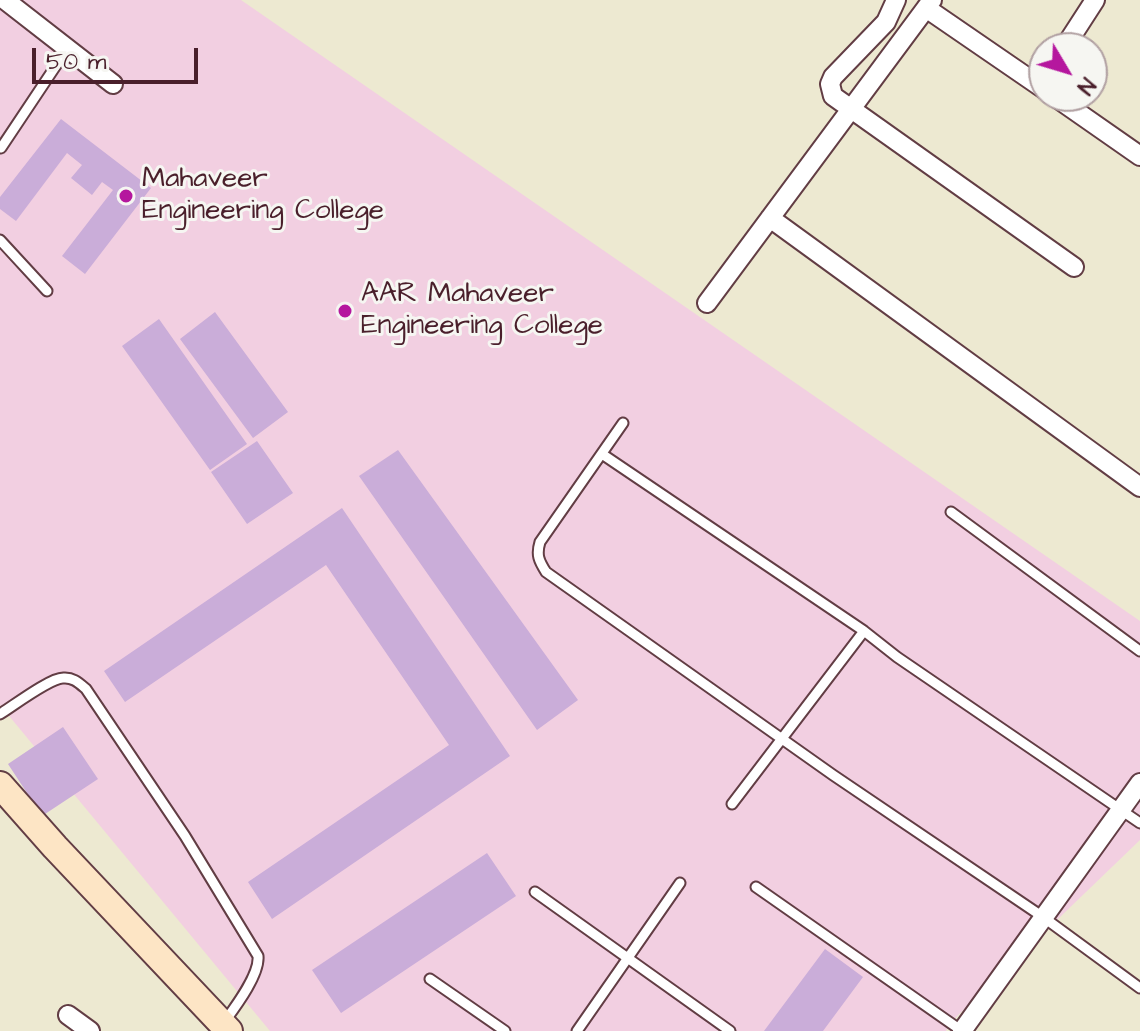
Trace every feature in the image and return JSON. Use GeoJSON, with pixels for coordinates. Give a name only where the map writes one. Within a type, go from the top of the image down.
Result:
{"type":"FeatureCollection","features":[{"type":"Feature","properties":{"kind":"street"},"geometry":{"type":"LineString","coordinates":[[5,0],[113,84]]}},
{"type":"Feature","properties":{"kind":"street"},"geometry":{"type":"LineString","coordinates":[[896,0],[886,22],[833,77],[830,84],[833,96],[1074,267]]}},
{"type":"Feature","properties":{"kind":"street"},"geometry":{"type":"LineString","coordinates":[[1074,32],[1095,0]]}},
{"type":"Feature","properties":{"kind":"street"},"geometry":{"type":"LineString","coordinates":[[707,303],[929,4],[1028,76]]}},
{"type":"Feature","properties":{"kind":"street"},"geometry":{"type":"LineString","coordinates":[[1079,112],[1140,156]]}},
{"type":"Feature","properties":{"kind":"street"},"geometry":{"type":"LineString","coordinates":[[770,218],[1140,487]]}},
{"type":"Feature","properties":{"kind":"street"},"geometry":{"type":"LineString","coordinates":[[962,1031],[1140,783]]}},
{"type":"Feature","properties":{"kind":"street"},"geometry":{"type":"LineString","coordinates":[[0,785],[225,1028]]}},
{"type":"Feature","properties":{"kind":"street"},"geometry":{"type":"LineString","coordinates":[[68,1015],[90,1031]]}},
{"type":"Feature","properties":{"kind":"lane"},"geometry":{"type":"LineString","coordinates":[[1,148],[67,49]]}},
{"type":"Feature","properties":{"kind":"lane"},"geometry":{"type":"LineString","coordinates":[[0,240],[47,291]]}},
{"type":"Feature","properties":{"kind":"lane"},"geometry":{"type":"LineString","coordinates":[[623,423],[540,542],[538,559],[546,572],[833,775],[1043,917],[1140,988]]}},
{"type":"Feature","properties":{"kind":"lane"},"geometry":{"type":"LineString","coordinates":[[602,454],[1140,823]]}},
{"type":"Feature","properties":{"kind":"lane"},"geometry":{"type":"LineString","coordinates":[[951,512],[1140,651]]}},
{"type":"Feature","properties":{"kind":"lane"},"geometry":{"type":"LineString","coordinates":[[732,804],[864,631]]}},
{"type":"Feature","properties":{"kind":"lane"},"geometry":{"type":"LineString","coordinates":[[0,714],[53,680],[64,677],[76,680],[86,689],[185,836],[258,956],[257,969],[225,1028]]}},
{"type":"Feature","properties":{"kind":"lane"},"geometry":{"type":"LineString","coordinates":[[577,1031],[680,883]]}},
{"type":"Feature","properties":{"kind":"lane"},"geometry":{"type":"LineString","coordinates":[[756,887],[962,1031]]}},
{"type":"Feature","properties":{"kind":"lane"},"geometry":{"type":"LineString","coordinates":[[535,892],[730,1031]]}},
{"type":"Feature","properties":{"kind":"lane"},"geometry":{"type":"LineString","coordinates":[[430,979],[505,1031]]}},
{"type":"Feature","properties":{"kind":"shaded area","name":"AAR Mahaveer Engineering College"},"geometry":{"type":"Polygon","coordinates":[[[0,0],[241,0],[1140,621],[1140,840],[951,1022],[946,1031],[270,1031],[0,705],[0,0]]]}},
{"type":"Feature","properties":{"kind":"building","name":"Mahaveer Engineering College"},"geometry":{"type":"Polygon","coordinates":[[[61,119],[151,188],[85,274],[62,256],[113,190],[102,182],[92,195],[71,178],[82,165],[67,153],[16,221],[0,209],[0,197],[61,119]]]}},
{"type":"Feature","properties":{"kind":"building"},"geometry":{"type":"Polygon","coordinates":[[[215,312],[288,412],[253,438],[180,339],[215,312]]]}},
{"type":"Feature","properties":{"kind":"building"},"geometry":{"type":"Polygon","coordinates":[[[159,319],[247,444],[210,470],[122,346],[159,319]]]}},
{"type":"Feature","properties":{"kind":"building"},"geometry":{"type":"Polygon","coordinates":[[[257,441],[293,493],[247,524],[211,472],[257,441]]]}},
{"type":"Feature","properties":{"kind":"building"},"geometry":{"type":"Polygon","coordinates":[[[398,450],[578,700],[537,730],[359,476],[398,450]]]}},
{"type":"Feature","properties":{"kind":"building"},"geometry":{"type":"Polygon","coordinates":[[[342,508],[510,756],[272,919],[248,882],[449,745],[326,565],[125,702],[104,671],[342,508]]]}},
{"type":"Feature","properties":{"kind":"building"},"geometry":{"type":"Polygon","coordinates":[[[63,727],[98,779],[42,816],[8,764],[63,727]]]}},
{"type":"Feature","properties":{"kind":"building"},"geometry":{"type":"Polygon","coordinates":[[[487,853],[516,896],[341,1013],[312,970],[487,853]]]}},
{"type":"Feature","properties":{"kind":"building"},"geometry":{"type":"Polygon","coordinates":[[[825,949],[863,977],[823,1031],[764,1031],[825,949]]]}},
{"type":"Feature","properties":{"kind":"place","name":"Mahaveer Engineering College"},"geometry":{"type":"Point","coordinates":[126,196]}},
{"type":"Feature","properties":{"kind":"place","name":"AAR Mahaveer Engineering College"},"geometry":{"type":"Point","coordinates":[345,311]}}]}
